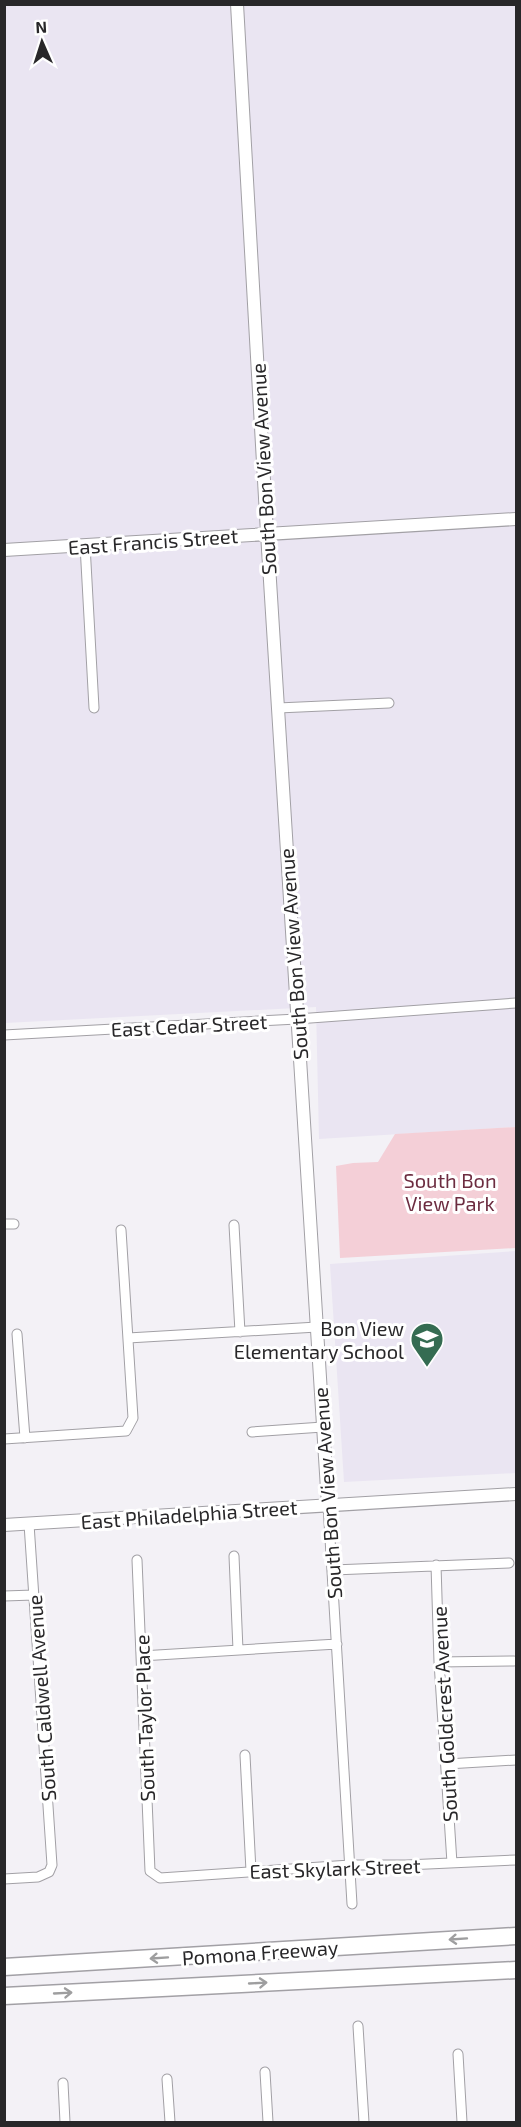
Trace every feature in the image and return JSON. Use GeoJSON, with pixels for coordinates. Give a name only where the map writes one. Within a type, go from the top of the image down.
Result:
{"type":"FeatureCollection","features":[{"type":"Feature","properties":{"kind":"highway","name":"Pomona Freeway"},"geometry":{"type":"LineString","coordinates":[[4,1967],[516,1936]]}},
{"type":"Feature","properties":{"kind":"highway","name":"Pomona Freeway"},"geometry":{"type":"LineString","coordinates":[[4,1996],[516,1970]]}},
{"type":"Feature","properties":{"kind":"street","name":"South Bon View Avenue"},"geometry":{"type":"LineString","coordinates":[[237,4],[267,533],[352,1904]]}},
{"type":"Feature","properties":{"kind":"street","name":"East Francis Street"},"geometry":{"type":"LineString","coordinates":[[4,550],[516,519]]}},
{"type":"Feature","properties":{"kind":"street"},"geometry":{"type":"LineString","coordinates":[[85,545],[94,708]]}},
{"type":"Feature","properties":{"kind":"street"},"geometry":{"type":"LineString","coordinates":[[278,708],[389,704]]}},
{"type":"Feature","properties":{"kind":"street","name":"East Cedar Street"},"geometry":{"type":"LineString","coordinates":[[4,1035],[297,1019],[516,1003]]}},
{"type":"Feature","properties":{"kind":"street"},"geometry":{"type":"LineString","coordinates":[[234,1225],[240,1332]]}},
{"type":"Feature","properties":{"kind":"street"},"geometry":{"type":"LineString","coordinates":[[4,1439],[126,1431],[133,1418],[121,1230]]}},
{"type":"Feature","properties":{"kind":"street"},"geometry":{"type":"LineString","coordinates":[[128,1338],[317,1327]]}},
{"type":"Feature","properties":{"kind":"street"},"geometry":{"type":"LineString","coordinates":[[16,1334],[25,1438]]}},
{"type":"Feature","properties":{"kind":"street"},"geometry":{"type":"LineString","coordinates":[[252,1432],[323,1427]]}},
{"type":"Feature","properties":{"kind":"street","name":"East Philadelphia Street"},"geometry":{"type":"LineString","coordinates":[[4,1525],[516,1494]]}},
{"type":"Feature","properties":{"kind":"street","name":"South Caldwell Avenue"},"geometry":{"type":"LineString","coordinates":[[4,1879],[38,1877],[49,1872],[52,1865],[29,1524]]}},
{"type":"Feature","properties":{"kind":"street"},"geometry":{"type":"LineString","coordinates":[[234,1556],[238,1650]]}},
{"type":"Feature","properties":{"kind":"street","name":"South Taylor Place"},"geometry":{"type":"LineString","coordinates":[[137,1560],[150,1871],[155,1875]]}},
{"type":"Feature","properties":{"kind":"street"},"geometry":{"type":"LineString","coordinates":[[333,1570],[509,1563]]}},
{"type":"Feature","properties":{"kind":"street","name":"South Goldcrest Avenue"},"geometry":{"type":"LineString","coordinates":[[436,1565],[439,1662],[452,1863]]}},
{"type":"Feature","properties":{"kind":"street"},"geometry":{"type":"LineString","coordinates":[[4,1596],[34,1595]]}},
{"type":"Feature","properties":{"kind":"street"},"geometry":{"type":"LineString","coordinates":[[141,1656],[337,1644]]}},
{"type":"Feature","properties":{"kind":"street"},"geometry":{"type":"LineString","coordinates":[[439,1662],[514,1661]]}},
{"type":"Feature","properties":{"kind":"street"},"geometry":{"type":"LineString","coordinates":[[245,1755],[251,1871]]}},
{"type":"Feature","properties":{"kind":"street"},"geometry":{"type":"LineString","coordinates":[[447,1764],[516,1760]]}},
{"type":"Feature","properties":{"kind":"street","name":"East Skylark Street"},"geometry":{"type":"LineString","coordinates":[[155,1875],[160,1878],[350,1865],[516,1860]]}},
{"type":"Feature","properties":{"kind":"street"},"geometry":{"type":"LineString","coordinates":[[358,2026],[364,2122]]}},
{"type":"Feature","properties":{"kind":"street"},"geometry":{"type":"LineString","coordinates":[[458,2054],[462,2122]]}},
{"type":"Feature","properties":{"kind":"street"},"geometry":{"type":"LineString","coordinates":[[265,2072],[268,2122]]}},
{"type":"Feature","properties":{"kind":"street"},"geometry":{"type":"LineString","coordinates":[[167,2079],[170,2122]]}},
{"type":"Feature","properties":{"kind":"street"},"geometry":{"type":"LineString","coordinates":[[63,2083],[65,2122]]}},
{"type":"Feature","properties":{"kind":"shaded area"},"geometry":{"type":"Polygon","coordinates":[[[4,5],[516,5],[516,1127],[319,1139],[316,1007],[5,1023],[4,5]]]}},
{"type":"Feature","properties":{"kind":"shaded area","name":"Bon View Elementary School"},"geometry":{"type":"Polygon","coordinates":[[[516,1251],[516,1473],[344,1482],[330,1264],[516,1251]]]}},
{"type":"Feature","properties":{"kind":"green space","name":"South Bon View Park"},"geometry":{"type":"Polygon","coordinates":[[[516,1127],[516,1248],[340,1258],[336,1166],[378,1162],[395,1134],[516,1127]]]}},
{"type":"Feature","properties":{"kind":"place","name":"Bon View Elementary School"},"geometry":{"type":"Point","coordinates":[427,1368]}}]}
